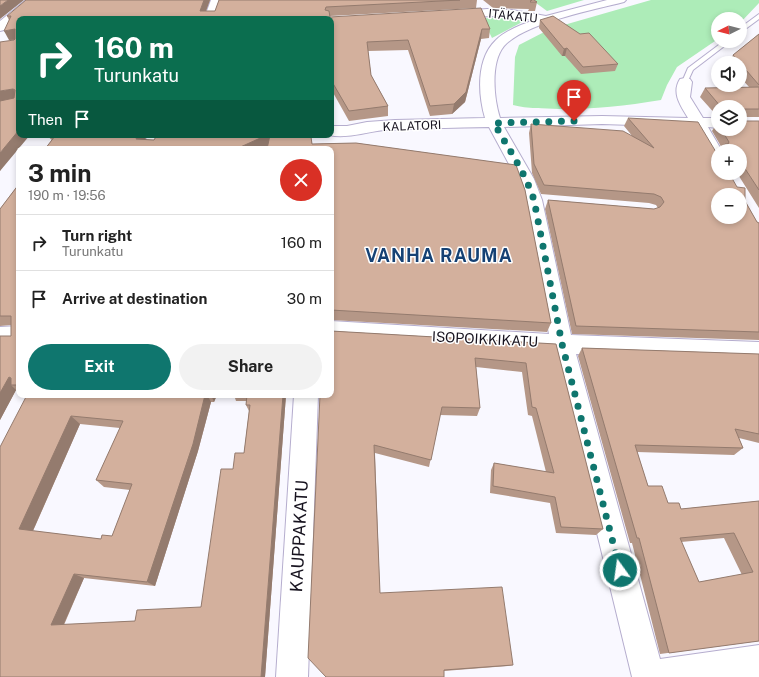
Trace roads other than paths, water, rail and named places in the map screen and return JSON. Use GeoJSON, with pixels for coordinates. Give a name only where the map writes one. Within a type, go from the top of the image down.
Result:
{"type":"FeatureCollection","features":[{"type":"Feature","properties":{"kind":"street"},"geometry":{"type":"LineString","coordinates":[[0,27],[33,0]]}},
{"type":"Feature","properties":{"kind":"street"},"geometry":{"type":"LineString","coordinates":[[211,16],[217,0]]}},
{"type":"Feature","properties":{"kind":"street","name":"ITÄKATU"},"geometry":{"type":"LineString","coordinates":[[440,15],[498,12],[538,17],[546,20],[620,0]]}},
{"type":"Feature","properties":{"kind":"street"},"geometry":{"type":"LineString","coordinates":[[546,20],[508,37],[494,50],[487,80],[488,94],[494,123],[529,185],[541,201],[562,344],[648,677]]}},
{"type":"Feature","properties":{"kind":"street"},"geometry":{"type":"LineString","coordinates":[[685,82],[683,97],[711,144]]}},
{"type":"Feature","properties":{"kind":"street","name":"KALATORI"},"geometry":{"type":"LineString","coordinates":[[334,134],[367,127],[394,126],[602,120],[711,123]]}},
{"type":"Feature","properties":{"kind":"street","name":"ISOPOIKKIKATU"},"geometry":{"type":"LineString","coordinates":[[334,330],[562,344],[759,351]]}},
{"type":"Feature","properties":{"kind":"street"},"geometry":{"type":"LineString","coordinates":[[0,336],[16,335]]}},
{"type":"Feature","properties":{"kind":"street","name":"KAUPPAKATU"},"geometry":{"type":"LineString","coordinates":[[292,677],[306,398]]}},
{"type":"Feature","properties":{"kind":"street"},"geometry":{"type":"LineString","coordinates":[[652,677],[759,661]]}},
{"type":"Feature","properties":{"kind":"lane"},"geometry":{"type":"LineString","coordinates":[[747,25],[759,16]]}},
{"type":"Feature","properties":{"kind":"lane"},"geometry":{"type":"LineString","coordinates":[[685,82],[690,68],[718,48]]}},
{"type":"Feature","properties":{"kind":"district","name":"VANHA RAUMA"},"geometry":{"type":"Point","coordinates":[439,255]}}]}
